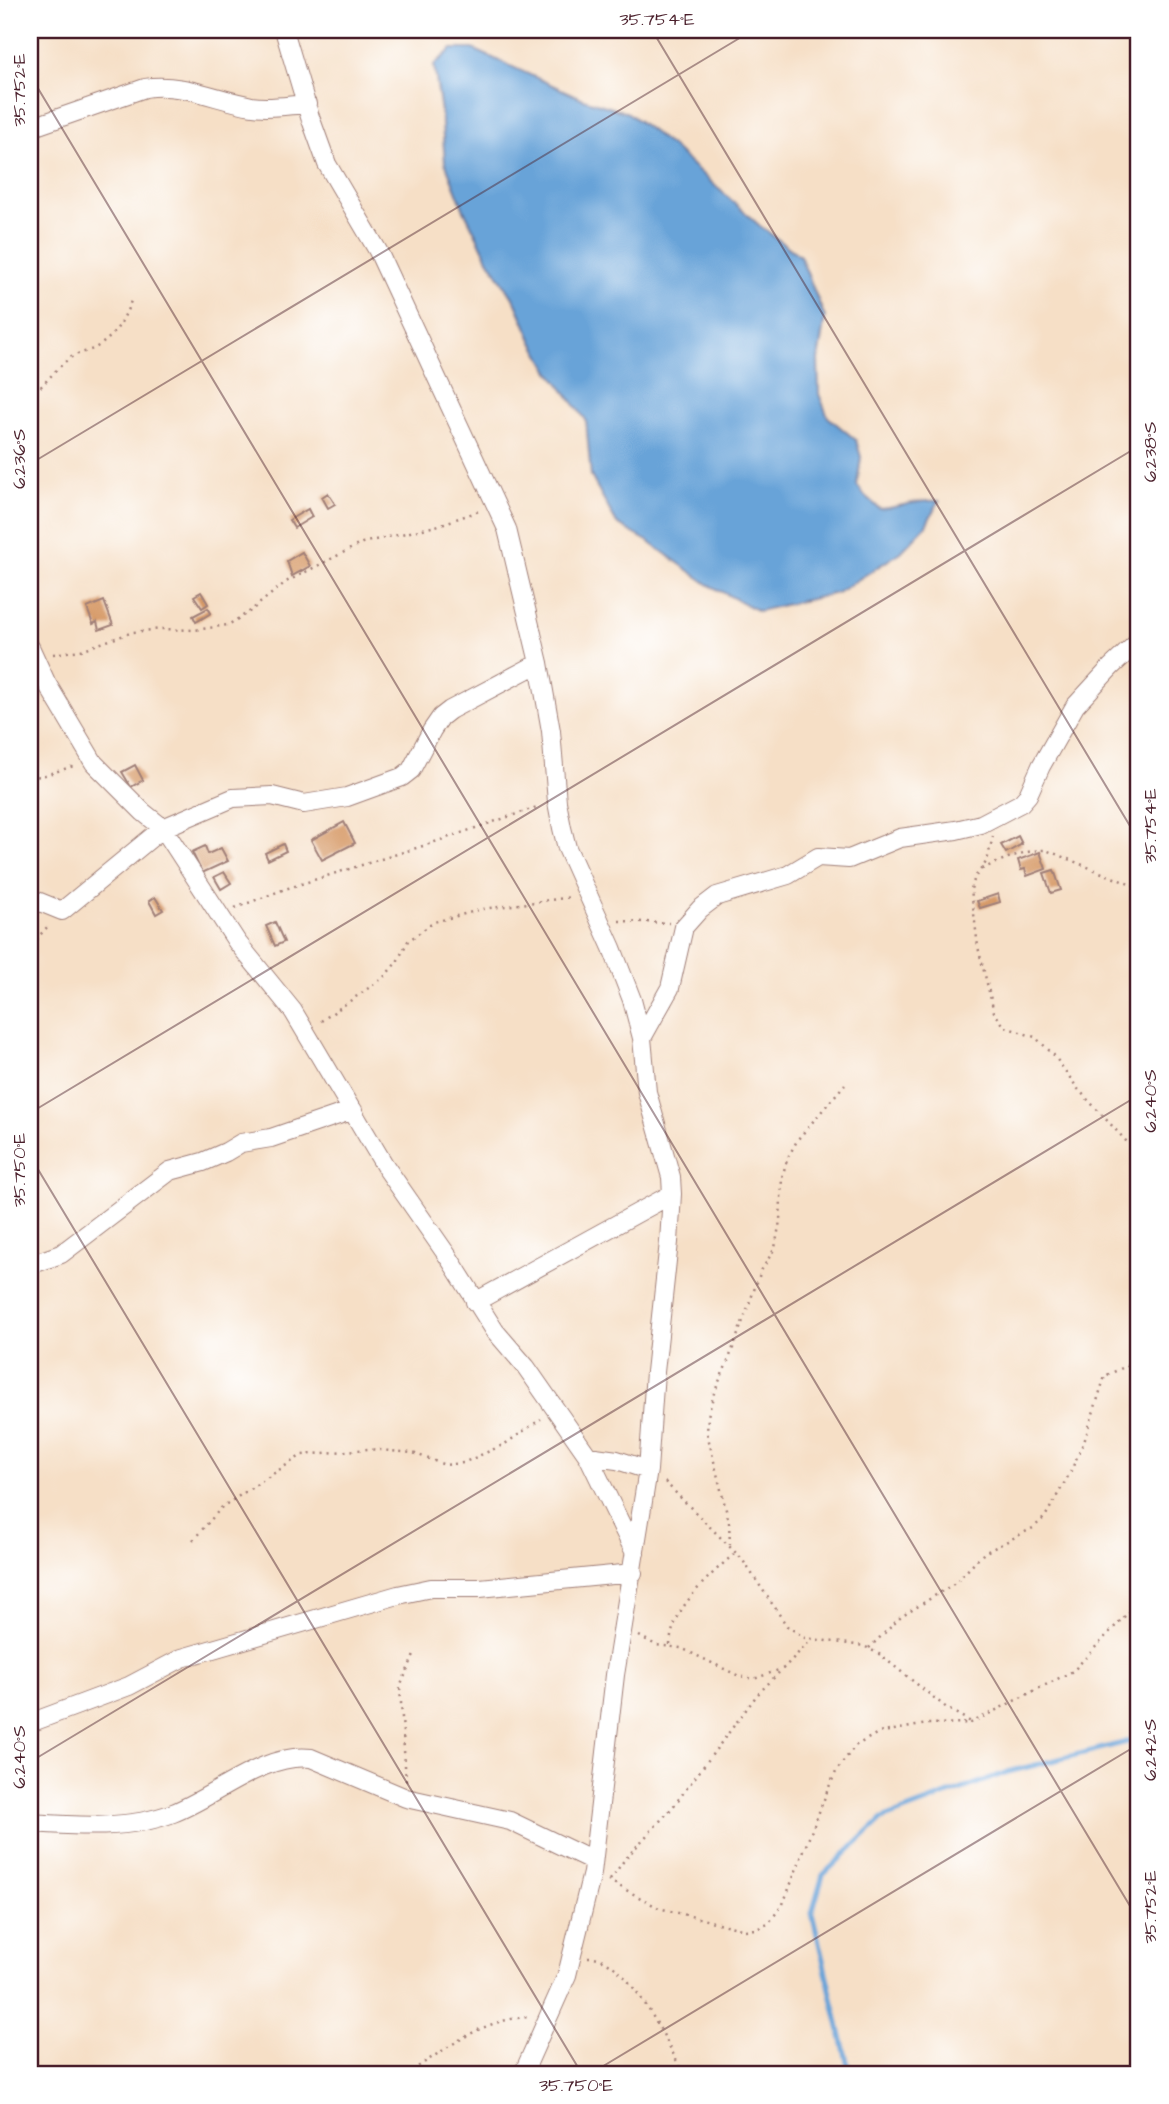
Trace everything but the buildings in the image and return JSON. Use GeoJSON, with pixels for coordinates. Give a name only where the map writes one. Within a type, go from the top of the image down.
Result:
{"type":"FeatureCollection","features":[{"type":"Feature","properties":{"kind":"street"},"geometry":{"type":"LineString","coordinates":[[284,30],[327,164],[378,251],[507,529],[539,663],[551,731],[557,802],[567,848],[623,975],[642,1038],[647,1092],[667,1162],[672,1194],[648,1470],[615,1675],[592,1867],[567,1975],[523,2074]]}},
{"type":"Feature","properties":{"kind":"street"},"geometry":{"type":"LineString","coordinates":[[30,128],[157,86],[255,106],[307,104]]}},
{"type":"Feature","properties":{"kind":"street"},"geometry":{"type":"LineString","coordinates":[[642,1038],[670,988],[680,939],[688,921],[699,909],[717,897],[788,874],[818,857],[849,859],[900,838],[981,824],[1021,803],[1028,795],[1075,706],[1139,641]]}},
{"type":"Feature","properties":{"kind":"street"},"geometry":{"type":"LineString","coordinates":[[32,653],[94,763],[127,797],[163,828],[237,942],[278,990],[305,1030],[385,1166],[449,1258],[475,1302],[495,1331],[526,1367],[587,1456],[636,1553]]}},
{"type":"Feature","properties":{"kind":"street"},"geometry":{"type":"LineString","coordinates":[[30,898],[62,911],[163,828],[243,796],[272,796],[304,804],[347,797],[391,782],[411,770],[441,717],[539,663]]}},
{"type":"Feature","properties":{"kind":"street"},"geometry":{"type":"LineString","coordinates":[[30,1265],[61,1254],[170,1171],[204,1162],[241,1143],[271,1138],[353,1110]]}},
{"type":"Feature","properties":{"kind":"street"},"geometry":{"type":"LineString","coordinates":[[475,1302],[672,1194]]}},
{"type":"Feature","properties":{"kind":"street"},"geometry":{"type":"LineString","coordinates":[[587,1456],[648,1470]]}},
{"type":"Feature","properties":{"kind":"street"},"geometry":{"type":"LineString","coordinates":[[30,1723],[129,1686],[182,1658],[398,1595],[431,1588],[480,1588],[633,1573]]}},
{"type":"Feature","properties":{"kind":"street"},"geometry":{"type":"LineString","coordinates":[[30,1823],[99,1825],[143,1822],[174,1813],[264,1767],[298,1756],[311,1758],[406,1798],[510,1821],[592,1867]]}},
{"type":"Feature","properties":{"kind":"path"},"geometry":{"type":"LineString","coordinates":[[30,396],[48,382],[71,357],[95,348],[115,332],[131,301]]}},
{"type":"Feature","properties":{"kind":"path"},"geometry":{"type":"LineString","coordinates":[[32,653],[81,650],[133,632],[195,630],[228,625],[286,582],[362,543],[436,526],[496,506]]}},
{"type":"Feature","properties":{"kind":"path"},"geometry":{"type":"LineString","coordinates":[[30,777],[42,776],[79,764],[94,763]]}},
{"type":"Feature","properties":{"kind":"path"},"geometry":{"type":"LineString","coordinates":[[217,910],[231,909],[285,889],[557,802]]}},
{"type":"Feature","properties":{"kind":"path"},"geometry":{"type":"LineString","coordinates":[[999,816],[987,861],[975,877],[971,889],[973,919],[994,1012],[1005,1027],[1035,1037],[1053,1054],[1078,1088],[1139,1155]]}},
{"type":"Feature","properties":{"kind":"path"},"geometry":{"type":"LineString","coordinates":[[981,869],[1016,855],[1046,850],[1139,888]]}},
{"type":"Feature","properties":{"kind":"path"},"geometry":{"type":"LineString","coordinates":[[305,1030],[383,978],[397,962],[408,941],[433,922],[483,909],[587,895]]}},
{"type":"Feature","properties":{"kind":"path"},"geometry":{"type":"LineString","coordinates":[[30,952],[39,936],[62,911]]}},
{"type":"Feature","properties":{"kind":"path"},"geometry":{"type":"LineString","coordinates":[[598,920],[670,923],[688,921]]}},
{"type":"Feature","properties":{"kind":"path"},"geometry":{"type":"LineString","coordinates":[[730,1545],[729,1522],[707,1433],[708,1416],[714,1393],[761,1271],[775,1248],[780,1221],[782,1177],[788,1157],[799,1139],[845,1084]]}},
{"type":"Feature","properties":{"kind":"path"},"geometry":{"type":"LineString","coordinates":[[1139,1279],[1139,1293]]}},
{"type":"Feature","properties":{"kind":"path"},"geometry":{"type":"LineString","coordinates":[[869,1648],[901,1617],[924,1600],[955,1583],[984,1553],[1033,1528],[1045,1517],[1075,1462],[1105,1376],[1139,1360]]}},
{"type":"Feature","properties":{"kind":"path"},"geometry":{"type":"LineString","coordinates":[[193,1540],[222,1507],[302,1455],[368,1449],[413,1453],[445,1465],[463,1463],[505,1444],[539,1421],[548,1410],[550,1401]]}},
{"type":"Feature","properties":{"kind":"path"},"geometry":{"type":"LineString","coordinates":[[648,1470],[687,1502],[730,1545],[787,1626],[805,1638],[869,1648],[948,1709],[971,1723]]}},
{"type":"Feature","properties":{"kind":"path"},"geometry":{"type":"LineString","coordinates":[[670,1645],[671,1629],[693,1595],[736,1552]]}},
{"type":"Feature","properties":{"kind":"path"},"geometry":{"type":"LineString","coordinates":[[592,1867],[659,1908],[745,1930],[768,1924],[783,1904],[837,1770],[855,1746],[878,1733],[927,1724],[971,1723],[1073,1671],[1139,1601]]}},
{"type":"Feature","properties":{"kind":"path"},"geometry":{"type":"LineString","coordinates":[[624,1626],[653,1645],[681,1647],[746,1678],[754,1679],[788,1666]]}},
{"type":"Feature","properties":{"kind":"path"},"geometry":{"type":"LineString","coordinates":[[610,1880],[625,1859],[672,1808],[757,1695],[812,1639]]}},
{"type":"Feature","properties":{"kind":"path"},"geometry":{"type":"LineString","coordinates":[[406,1798],[400,1687],[415,1653]]}},
{"type":"Feature","properties":{"kind":"path"},"geometry":{"type":"LineString","coordinates":[[571,1959],[594,1956],[609,1964],[627,1980],[661,2030],[683,2074]]}},
{"type":"Feature","properties":{"kind":"path"},"geometry":{"type":"LineString","coordinates":[[406,2074],[488,2024],[517,2017],[548,2017]]}},
{"type":"Feature","properties":{"kind":"water"},"geometry":{"type":"Polygon","coordinates":[[[452,49],[473,49],[583,99],[628,113],[671,146],[760,226],[800,256],[825,317],[818,360],[819,394],[828,417],[856,440],[861,457],[857,485],[880,509],[939,501],[925,527],[901,552],[837,593],[758,611],[709,585],[649,542],[617,524],[591,476],[586,420],[549,370],[533,342],[515,301],[488,259],[464,210],[445,162],[434,65],[452,49]]]}},
{"type":"Feature","properties":{"kind":"waterway"},"geometry":{"type":"LineString","coordinates":[[850,2074],[812,1913],[823,1875],[882,1819],[1008,1772],[1139,1739]]}}]}
